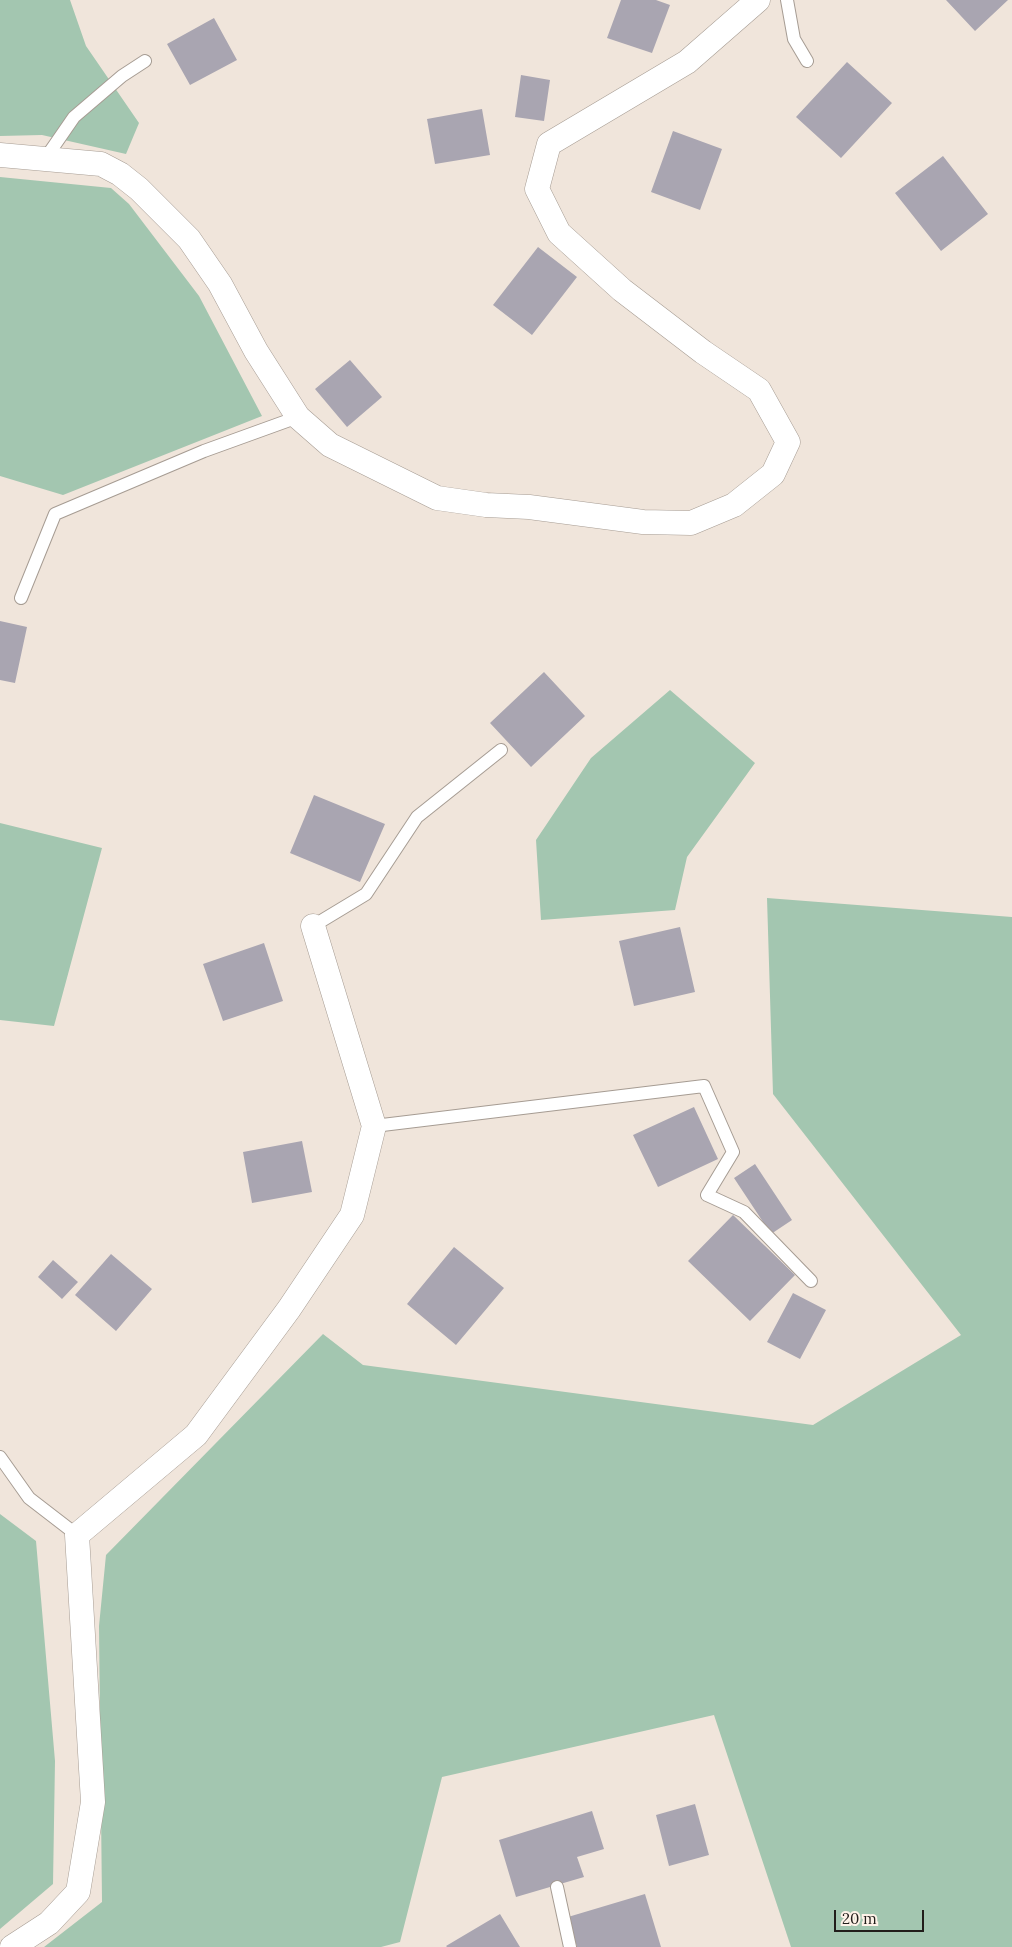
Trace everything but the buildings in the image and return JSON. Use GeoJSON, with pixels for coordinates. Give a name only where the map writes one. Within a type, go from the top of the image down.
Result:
{"type":"FeatureCollection","features":[{"type":"Feature","properties":{"kind":"street"},"geometry":{"type":"LineString","coordinates":[[0,155],[101,164],[120,174],[139,189],[189,239],[220,284],[256,351],[298,417],[330,446],[437,498],[486,505],[528,507],[643,522],[690,523],[734,504],[773,474],[788,442],[759,390],[703,352],[622,290],[559,233],[537,189],[549,144],[687,62],[758,0]]}},
{"type":"Feature","properties":{"kind":"street"},"geometry":{"type":"LineString","coordinates":[[12,1947],[49,1923],[78,1892],[93,1802],[78,1535],[196,1435],[289,1309],[352,1215],[374,1126],[313,926]]}},
{"type":"Feature","properties":{"kind":"lane"},"geometry":{"type":"LineString","coordinates":[[787,0],[794,39],[807,60]]}},
{"type":"Feature","properties":{"kind":"lane"},"geometry":{"type":"LineString","coordinates":[[45,159],[74,117],[122,76],[145,61]]}},
{"type":"Feature","properties":{"kind":"lane"},"geometry":{"type":"LineString","coordinates":[[21,598],[55,514],[204,451],[298,417]]}},
{"type":"Feature","properties":{"kind":"lane"},"geometry":{"type":"LineString","coordinates":[[313,926],[366,894],[418,817],[501,750]]}},
{"type":"Feature","properties":{"kind":"lane"},"geometry":{"type":"LineString","coordinates":[[374,1126],[704,1086],[733,1152],[707,1195],[744,1212],[811,1281]]}},
{"type":"Feature","properties":{"kind":"lane"},"geometry":{"type":"LineString","coordinates":[[0,1457],[29,1498],[78,1535]]}},
{"type":"Feature","properties":{"kind":"lane"},"geometry":{"type":"LineString","coordinates":[[557,1888],[570,1947]]}},
{"type":"Feature","properties":{"kind":"green space"},"geometry":{"type":"Polygon","coordinates":[[[0,0],[70,0],[86,46],[139,123],[126,154],[42,135],[0,136],[0,0]]]}},
{"type":"Feature","properties":{"kind":"green space"},"geometry":{"type":"Polygon","coordinates":[[[0,177],[111,188],[129,204],[199,296],[262,416],[63,495],[0,476],[0,177]]]}},
{"type":"Feature","properties":{"kind":"green space"},"geometry":{"type":"Polygon","coordinates":[[[670,690],[755,763],[687,857],[675,910],[541,920],[536,840],[591,758],[670,690]]]}},
{"type":"Feature","properties":{"kind":"green space"},"geometry":{"type":"Polygon","coordinates":[[[0,823],[102,848],[54,1026],[0,1020],[0,823]]]}},
{"type":"Feature","properties":{"kind":"green space"},"geometry":{"type":"Polygon","coordinates":[[[767,898],[1012,917],[1012,1947],[791,1947],[714,1715],[442,1777],[400,1942],[381,1947],[44,1947],[102,1902],[99,1626],[106,1555],[323,1334],[363,1365],[813,1425],[961,1335],[773,1094],[767,898]]]}},
{"type":"Feature","properties":{"kind":"green space"},"geometry":{"type":"Polygon","coordinates":[[[0,1514],[36,1541],[55,1761],[53,1884],[0,1929],[0,1514]]]}}]}
